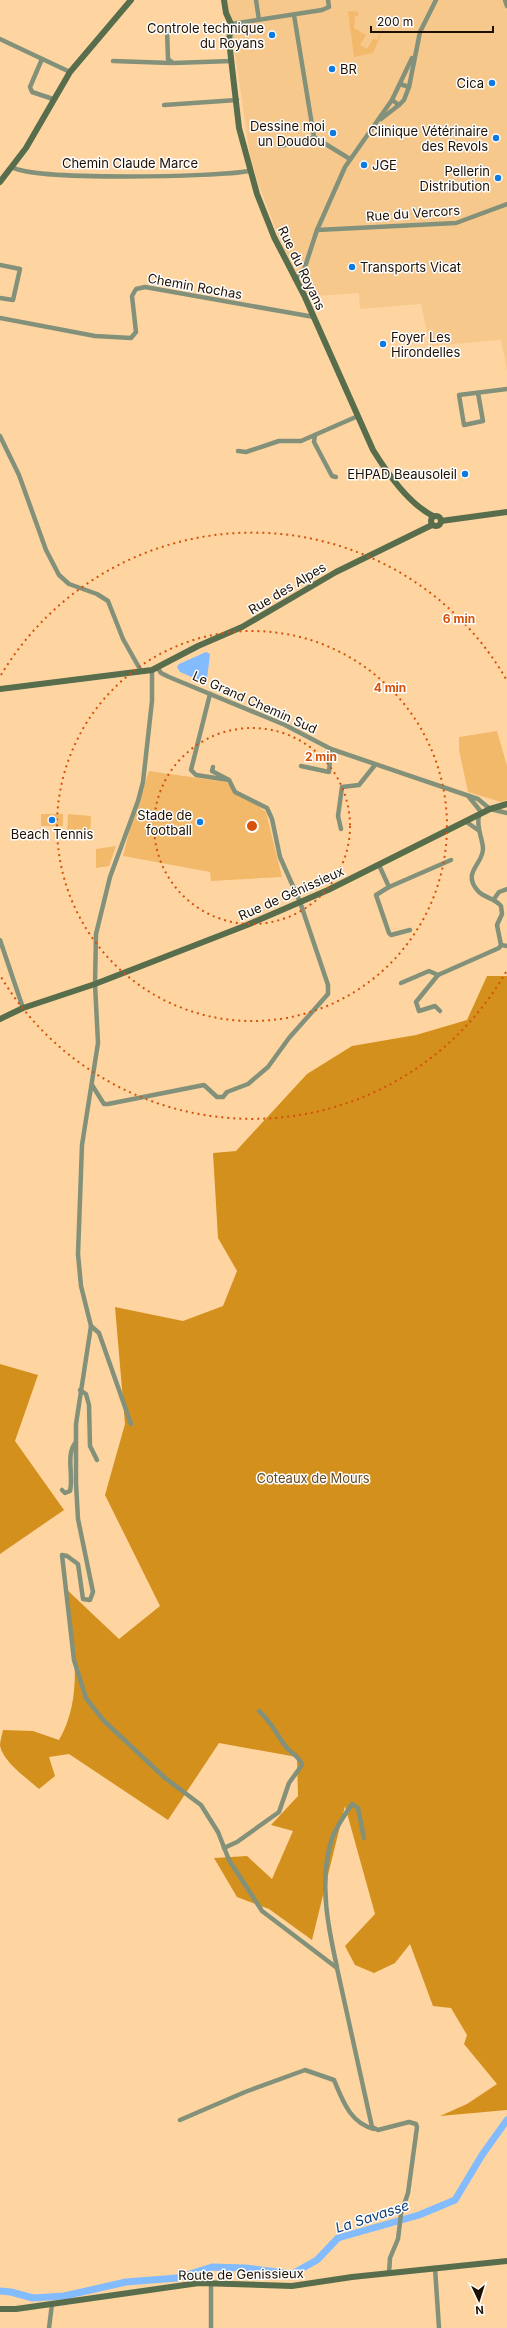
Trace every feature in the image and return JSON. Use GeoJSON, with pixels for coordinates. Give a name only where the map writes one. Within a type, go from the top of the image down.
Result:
{"type":"FeatureCollection","features":[{"type":"Feature","properties":{"kind":"street"},"geometry":{"type":"LineString","coordinates":[[0,182],[26,148],[70,72],[131,0]]}},
{"type":"Feature","properties":{"kind":"street","name":"Rue du Royans"},"geometry":{"type":"LineString","coordinates":[[224,0],[226,13],[231,24],[229,37],[239,128],[249,172],[273,234],[314,317],[373,450],[386,471],[406,493],[433,516]]}},
{"type":"Feature","properties":{"kind":"street"},"geometry":{"type":"LineString","coordinates":[[256,0],[259,20]]}},
{"type":"Feature","properties":{"kind":"street"},"geometry":{"type":"LineString","coordinates":[[231,24],[329,7],[328,0]]}},
{"type":"Feature","properties":{"kind":"street"},"geometry":{"type":"LineString","coordinates":[[377,123],[404,100],[409,87],[414,54],[420,32],[436,0]]}},
{"type":"Feature","properties":{"kind":"street"},"geometry":{"type":"LineString","coordinates":[[505,0],[507,6]]}},
{"type":"Feature","properties":{"kind":"street"},"geometry":{"type":"LineString","coordinates":[[294,14],[314,137],[350,159]]}},
{"type":"Feature","properties":{"kind":"street"},"geometry":{"type":"LineString","coordinates":[[166,29],[168,59],[173,63]]}},
{"type":"Feature","properties":{"kind":"street"},"geometry":{"type":"LineString","coordinates":[[0,39],[70,72]]}},
{"type":"Feature","properties":{"kind":"street"},"geometry":{"type":"LineString","coordinates":[[295,279],[302,273],[317,230],[334,189],[350,159],[392,100],[414,54]]}},
{"type":"Feature","properties":{"kind":"street"},"geometry":{"type":"LineString","coordinates":[[42,59],[30,87],[32,92],[53,99]]}},
{"type":"Feature","properties":{"kind":"street"},"geometry":{"type":"LineString","coordinates":[[113,61],[173,63],[232,61]]}},
{"type":"Feature","properties":{"kind":"street"},"geometry":{"type":"LineString","coordinates":[[400,84],[409,87]]}},
{"type":"Feature","properties":{"kind":"street"},"geometry":{"type":"LineString","coordinates":[[164,105],[237,100]]}},
{"type":"Feature","properties":{"kind":"street"},"geometry":{"type":"LineString","coordinates":[[392,100],[399,105]]}},
{"type":"Feature","properties":{"kind":"street"},"geometry":{"type":"LineString","coordinates":[[279,146],[306,141],[314,137]]}},
{"type":"Feature","properties":{"kind":"street","name":"Chemin Claude Marce"},"geometry":{"type":"LineString","coordinates":[[12,168],[23,172],[80,177],[249,172]]}},
{"type":"Feature","properties":{"kind":"street","name":"Rue du Vercors"},"geometry":{"type":"LineString","coordinates":[[317,230],[460,223],[507,204]]}},
{"type":"Feature","properties":{"kind":"street"},"geometry":{"type":"LineString","coordinates":[[0,265],[20,269],[13,300],[0,298]]}},
{"type":"Feature","properties":{"kind":"street","name":"Chemin Rochas"},"geometry":{"type":"LineString","coordinates":[[0,318],[95,336],[131,338],[136,332],[132,296],[136,289],[145,287],[314,317]]}},
{"type":"Feature","properties":{"kind":"street"},"geometry":{"type":"LineString","coordinates":[[478,393],[483,422],[464,425],[459,395],[507,389]]}},
{"type":"Feature","properties":{"kind":"street"},"geometry":{"type":"LineString","coordinates":[[238,451],[246,452],[279,441],[301,441],[358,416]]}},
{"type":"Feature","properties":{"kind":"street"},"geometry":{"type":"LineString","coordinates":[[315,435],[314,442],[332,476],[336,477]]}},
{"type":"Feature","properties":{"kind":"street"},"geometry":{"type":"LineString","coordinates":[[0,436],[19,475],[46,550],[59,575],[69,584],[97,594],[108,601],[123,639],[139,671]]}},
{"type":"Feature","properties":{"kind":"street"},"geometry":{"type":"LineString","coordinates":[[441,521],[438,516],[433,516],[430,520],[432,525],[438,526],[441,521],[507,512]]}},
{"type":"Feature","properties":{"kind":"street","name":"Rue des Alpes"},"geometry":{"type":"LineString","coordinates":[[157,667],[242,627],[336,572],[432,525]]}},
{"type":"Feature","properties":{"kind":"street"},"geometry":{"type":"LineString","coordinates":[[0,690],[139,671],[157,667],[143,782],[138,801],[110,876],[101,912],[95,946],[98,1043],[82,1145],[78,1246],[81,1286],[90,1326],[80,1390],[76,1442],[78,1519],[93,1592],[90,1600],[83,1599],[78,1564],[67,1556],[61,1557],[64,1564],[74,1660],[83,1692],[104,1721],[172,1784],[201,1805],[210,1817],[232,1866],[262,1911],[337,1968]]}},
{"type":"Feature","properties":{"kind":"street","name":"Le Grand Chemin Sud"},"geometry":{"type":"LineString","coordinates":[[157,667],[169,677],[285,725],[331,749],[478,799],[490,809]]}},
{"type":"Feature","properties":{"kind":"street"},"geometry":{"type":"LineString","coordinates":[[210,694],[192,770],[196,775],[230,780]]}},
{"type":"Feature","properties":{"kind":"street"},"geometry":{"type":"LineString","coordinates":[[301,766],[329,772],[331,749]]}},
{"type":"Feature","properties":{"kind":"street"},"geometry":{"type":"LineString","coordinates":[[341,829],[338,816],[342,787],[359,785],[375,765]]}},
{"type":"Feature","properties":{"kind":"street"},"geometry":{"type":"LineString","coordinates":[[92,1085],[104,1104],[204,1085],[220,1098],[228,1092],[248,1084],[263,1072],[289,1038],[328,994],[328,985],[300,902],[280,857],[272,820],[267,808],[235,792],[230,780],[212,771],[213,767]]}},
{"type":"Feature","properties":{"kind":"street"},"geometry":{"type":"LineString","coordinates":[[467,796],[480,814],[478,830],[483,849],[480,858],[472,870],[474,882],[481,894],[494,899],[503,909],[497,925],[501,945]]}},
{"type":"Feature","properties":{"kind":"street","name":"Rue de Génissieux"},"geometry":{"type":"LineString","coordinates":[[0,1019],[23,1008],[95,984],[247,925],[379,865],[490,809],[507,804]]}},
{"type":"Feature","properties":{"kind":"street"},"geometry":{"type":"LineString","coordinates":[[490,809],[507,813]]}},
{"type":"Feature","properties":{"kind":"street"},"geometry":{"type":"LineString","coordinates":[[465,821],[478,830]]}},
{"type":"Feature","properties":{"kind":"street"},"geometry":{"type":"LineString","coordinates":[[410,930],[391,936],[376,895],[389,887],[451,860]]}},
{"type":"Feature","properties":{"kind":"street"},"geometry":{"type":"LineString","coordinates":[[379,865],[389,887]]}},
{"type":"Feature","properties":{"kind":"street"},"geometry":{"type":"LineString","coordinates":[[494,899],[498,892],[507,889]]}},
{"type":"Feature","properties":{"kind":"street"},"geometry":{"type":"LineString","coordinates":[[0,940],[23,1008]]}},
{"type":"Feature","properties":{"kind":"street"},"geometry":{"type":"LineString","coordinates":[[440,1011],[435,1006],[419,1010],[416,1002],[438,975],[498,948],[501,945],[507,946]]}},
{"type":"Feature","properties":{"kind":"street"},"geometry":{"type":"LineString","coordinates":[[400,983],[429,971],[438,975]]}},
{"type":"Feature","properties":{"kind":"street"},"geometry":{"type":"LineString","coordinates":[[90,1326],[99,1333],[131,1424]]}},
{"type":"Feature","properties":{"kind":"street"},"geometry":{"type":"LineString","coordinates":[[80,1390],[86,1394],[89,1405],[90,1446],[97,1460]]}},
{"type":"Feature","properties":{"kind":"street"},"geometry":{"type":"LineString","coordinates":[[62,1490],[64,1493],[70,1490],[72,1483],[70,1450],[76,1442]]}},
{"type":"Feature","properties":{"kind":"street"},"geometry":{"type":"LineString","coordinates":[[224,1848],[237,1842],[279,1812],[291,1779],[302,1765],[300,1760],[287,1748],[269,1719],[259,1711]]}},
{"type":"Feature","properties":{"kind":"street"},"geometry":{"type":"LineString","coordinates":[[364,1838],[358,1808],[352,1804],[331,1841],[326,1876],[327,1926],[374,2129]]}},
{"type":"Feature","properties":{"kind":"street"},"geometry":{"type":"LineString","coordinates":[[180,2120],[245,2092],[305,2070],[334,2080],[346,2109],[363,2126],[374,2129],[408,2122],[416,2124],[418,2127],[408,2194],[401,2214],[398,2239],[390,2258],[389,2273]]}},
{"type":"Feature","properties":{"kind":"street","name":"Route de Genissieux"},"geometry":{"type":"LineString","coordinates":[[0,2309],[16,2310],[177,2286],[211,2283],[284,2287],[389,2273],[507,2261]]}},
{"type":"Feature","properties":{"kind":"street"},"geometry":{"type":"LineString","coordinates":[[435,2268],[439,2328]]}},
{"type":"Feature","properties":{"kind":"street"},"geometry":{"type":"LineString","coordinates":[[211,2283],[211,2328]]}},
{"type":"Feature","properties":{"kind":"street"},"geometry":{"type":"LineString","coordinates":[[49,2328],[52,2304]]}},
{"type":"Feature","properties":{"kind":"shaded area"},"geometry":{"type":"Polygon","coordinates":[[[227,0],[507,0],[507,370],[501,340],[430,346],[421,304],[360,309],[359,293],[302,297],[258,183],[250,155],[227,0]]]}},
{"type":"Feature","properties":{"kind":"shaded area"},"geometry":{"type":"Polygon","coordinates":[[[348,11],[358,12],[358,16],[355,16],[354,28],[366,35],[360,45],[367,49],[373,39],[377,40],[385,25],[373,53],[354,57],[348,11]]]}},
{"type":"Feature","properties":{"kind":"shaded area"},"geometry":{"type":"Polygon","coordinates":[[[497,731],[507,766],[507,800],[501,802],[468,792],[459,750],[459,737],[497,731]]]}},
{"type":"Feature","properties":{"kind":"shaded area","name":"Stade de football"},"geometry":{"type":"Polygon","coordinates":[[[149,771],[226,782],[266,812],[282,877],[211,881],[210,872],[123,856],[129,832],[149,771]]]}},
{"type":"Feature","properties":{"kind":"shaded area","name":"Beach Tennis"},"geometry":{"type":"Polygon","coordinates":[[[41,814],[63,814],[63,826],[41,826],[41,814]]]}},
{"type":"Feature","properties":{"kind":"shaded area"},"geometry":{"type":"Polygon","coordinates":[[[68,814],[91,816],[90,838],[67,836],[68,814]]]}},
{"type":"Feature","properties":{"kind":"shaded area"},"geometry":{"type":"Polygon","coordinates":[[[116,846],[109,866],[96,868],[96,849],[116,846]]]}},
{"type":"Feature","properties":{"kind":"green space","name":"Coteaux de Mours"},"geometry":{"type":"Polygon","coordinates":[[[487,976],[507,976],[507,2110],[440,2116],[467,2104],[497,2084],[464,2044],[467,2035],[451,2008],[433,2006],[410,1944],[395,1963],[374,1973],[355,1965],[345,1946],[375,1914],[345,1806],[312,1940],[269,1909],[237,1897],[214,1858],[247,1856],[272,1879],[293,1831],[271,1825],[298,1796],[297,1757],[219,1743],[168,1820],[69,1754],[49,1757],[55,1776],[39,1789],[11,1764],[2,1752],[0,1746],[3,1730],[33,1731],[59,1740],[67,1722],[75,1684],[75,1665],[64,1587],[119,1639],[160,1606],[105,1495],[125,1424],[115,1307],[183,1321],[223,1306],[237,1271],[218,1238],[213,1153],[236,1151],[307,1074],[352,1046],[416,1035],[467,1020],[487,976]]]}},
{"type":"Feature","properties":{"kind":"green space"},"geometry":{"type":"Polygon","coordinates":[[[0,1364],[38,1375],[15,1441],[64,1510],[0,1554],[0,1364]]]}},
{"type":"Feature","properties":{"kind":"water"},"geometry":{"type":"Polygon","coordinates":[[[206,652],[210,654],[207,679],[201,681],[180,672],[177,667],[179,664],[206,652]]]}},
{"type":"Feature","properties":{"kind":"waterway","name":"La Savasse"},"geometry":{"type":"LineString","coordinates":[[0,2291],[11,2292],[33,2298],[64,2296],[126,2282],[177,2278],[212,2267],[246,2268],[292,2274],[317,2260],[338,2238],[419,2215],[455,2200],[482,2155],[507,2120]]}},
{"type":"Feature","properties":{"kind":"place","name":"Controle technique du Royans"},"geometry":{"type":"Point","coordinates":[272,35]}},
{"type":"Feature","properties":{"kind":"place","name":"BR"},"geometry":{"type":"Point","coordinates":[332,69]}},
{"type":"Feature","properties":{"kind":"place","name":"Cica"},"geometry":{"type":"Point","coordinates":[492,83]}},
{"type":"Feature","properties":{"kind":"place","name":"Dessine moi un Doudou"},"geometry":{"type":"Point","coordinates":[333,133]}},
{"type":"Feature","properties":{"kind":"place","name":"Clinique Vétérinaire des Revols"},"geometry":{"type":"Point","coordinates":[496,138]}},
{"type":"Feature","properties":{"kind":"place","name":"JGE"},"geometry":{"type":"Point","coordinates":[364,165]}},
{"type":"Feature","properties":{"kind":"place","name":"Pellerin Distribution"},"geometry":{"type":"Point","coordinates":[498,178]}},
{"type":"Feature","properties":{"kind":"place","name":"Transports Vicat"},"geometry":{"type":"Point","coordinates":[352,267]}},
{"type":"Feature","properties":{"kind":"place","name":"Foyer Les Hirondelles"},"geometry":{"type":"Point","coordinates":[383,344]}},
{"type":"Feature","properties":{"kind":"place","name":"EHPAD Beausoleil"},"geometry":{"type":"Point","coordinates":[465,474]}},
{"type":"Feature","properties":{"kind":"place","name":"Beach Tennis"},"geometry":{"type":"Point","coordinates":[52,820]}},
{"type":"Feature","properties":{"kind":"place","name":"Stade de football"},"geometry":{"type":"Point","coordinates":[200,822]}}]}
